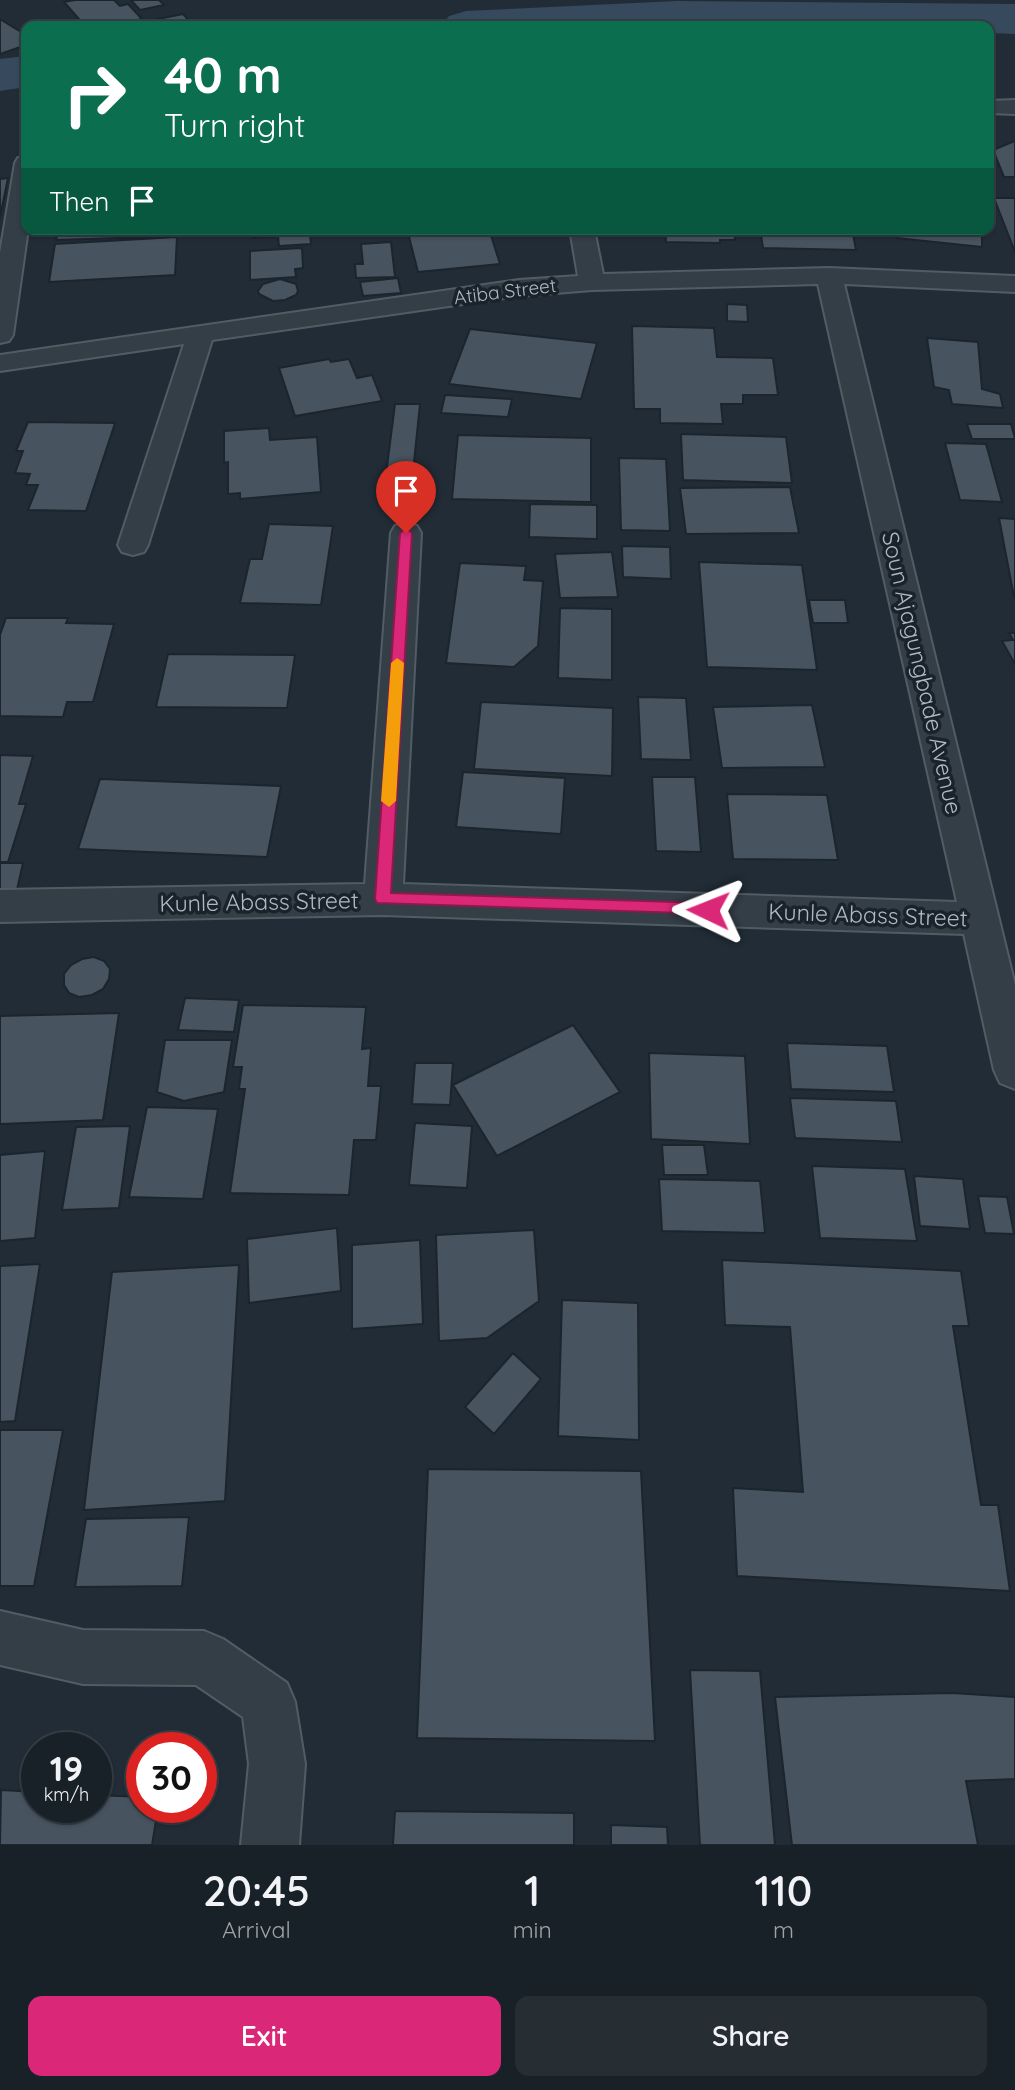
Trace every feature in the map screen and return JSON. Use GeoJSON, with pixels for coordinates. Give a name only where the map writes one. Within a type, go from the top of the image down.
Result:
{"type":"FeatureCollection","features":[{"type":"Feature","properties":{"kind":"street"},"geometry":{"type":"LineString","coordinates":[[994,107],[1015,107]]}},
{"type":"Feature","properties":{"kind":"street"},"geometry":{"type":"LineString","coordinates":[[0,335],[21,196]]}},
{"type":"Feature","properties":{"kind":"street"},"geometry":{"type":"LineString","coordinates":[[583,235],[593,282]]}},
{"type":"Feature","properties":{"kind":"street","name":"Atiba Street"},"geometry":{"type":"LineString","coordinates":[[0,363],[492,292],[593,282],[829,276],[1015,284]]}},
{"type":"Feature","properties":{"kind":"street","name":"Soun Ajagungbade Avenue"},"geometry":{"type":"LineString","coordinates":[[829,276],[1015,1070]]}},
{"type":"Feature","properties":{"kind":"street"},"geometry":{"type":"LineString","coordinates":[[134,545],[200,336]]}},
{"type":"Feature","properties":{"kind":"street"},"geometry":{"type":"LineString","coordinates":[[383,899],[406,533]]}},
{"type":"Feature","properties":{"kind":"street","name":"Kunle Abass Street"},"geometry":{"type":"LineString","coordinates":[[0,906],[383,899],[979,919]]}},
{"type":"Feature","properties":{"kind":"street"},"geometry":{"type":"LineString","coordinates":[[0,1637],[83,1657],[204,1658],[268,1702],[277,1764],[270,1845]]}},
{"type":"Feature","properties":{"kind":"building"},"geometry":{"type":"Polygon","coordinates":[[[114,0],[120,6],[128,4],[142,19],[81,21],[64,2],[114,0]]]}},
{"type":"Feature","properties":{"kind":"building"},"geometry":{"type":"Polygon","coordinates":[[[131,0],[159,0],[164,5],[140,10],[131,0]]]}},
{"type":"Feature","properties":{"kind":"building"},"geometry":{"type":"Polygon","coordinates":[[[183,14],[189,21],[148,21],[183,14]]]}},
{"type":"Feature","properties":{"kind":"building"},"geometry":{"type":"Polygon","coordinates":[[[0,19],[21,32],[21,47],[0,54],[0,19]]]}},
{"type":"Feature","properties":{"kind":"building"},"geometry":{"type":"Polygon","coordinates":[[[1015,141],[1015,177],[1004,177],[994,150],[1015,141]]]}},
{"type":"Feature","properties":{"kind":"building"},"geometry":{"type":"Polygon","coordinates":[[[8,178],[0,217],[0,179],[8,178]]]}},
{"type":"Feature","properties":{"kind":"building"},"geometry":{"type":"Polygon","coordinates":[[[994,198],[1015,198],[1015,252],[994,198]]]}},
{"type":"Feature","properties":{"kind":"building"},"geometry":{"type":"Polygon","coordinates":[[[57,235],[180,235],[180,236],[56,240],[57,235]]]}},
{"type":"Feature","properties":{"kind":"building"},"geometry":{"type":"Polygon","coordinates":[[[253,235],[310,235],[311,244],[279,246],[278,236],[253,238],[253,235]]]}},
{"type":"Feature","properties":{"kind":"building"},"geometry":{"type":"Polygon","coordinates":[[[409,235],[491,235],[500,264],[418,272],[409,235]]]}},
{"type":"Feature","properties":{"kind":"building"},"geometry":{"type":"Polygon","coordinates":[[[665,235],[735,235],[735,240],[720,240],[720,243],[666,242],[665,235]]]}},
{"type":"Feature","properties":{"kind":"building"},"geometry":{"type":"Polygon","coordinates":[[[761,235],[853,235],[856,250],[763,248],[761,235]]]}},
{"type":"Feature","properties":{"kind":"building"},"geometry":{"type":"Polygon","coordinates":[[[897,235],[982,235],[982,247],[897,238],[897,235]]]}},
{"type":"Feature","properties":{"kind":"building"},"geometry":{"type":"Polygon","coordinates":[[[177,237],[175,275],[49,282],[55,244],[177,237]]]}},
{"type":"Feature","properties":{"kind":"building"},"geometry":{"type":"Polygon","coordinates":[[[391,242],[395,277],[356,278],[355,264],[363,264],[361,244],[391,242]]]}},
{"type":"Feature","properties":{"kind":"building"},"geometry":{"type":"Polygon","coordinates":[[[302,248],[303,268],[295,269],[296,277],[250,280],[250,251],[302,248]]]}},
{"type":"Feature","properties":{"kind":"building"},"geometry":{"type":"Polygon","coordinates":[[[398,278],[401,293],[363,296],[360,282],[398,278]]]}},
{"type":"Feature","properties":{"kind":"building"},"geometry":{"type":"Polygon","coordinates":[[[280,279],[296,284],[296,295],[273,301],[259,294],[263,284],[280,279]]]}},
{"type":"Feature","properties":{"kind":"building"},"geometry":{"type":"Polygon","coordinates":[[[727,304],[747,305],[748,322],[727,321],[727,304]]]}},
{"type":"Feature","properties":{"kind":"building"},"geometry":{"type":"Polygon","coordinates":[[[632,326],[714,328],[717,357],[773,358],[778,395],[743,395],[743,404],[721,404],[723,424],[660,423],[660,409],[634,409],[632,326]]]}},
{"type":"Feature","properties":{"kind":"building"},"geometry":{"type":"Polygon","coordinates":[[[470,329],[597,343],[581,399],[449,384],[470,329]]]}},
{"type":"Feature","properties":{"kind":"building"},"geometry":{"type":"Polygon","coordinates":[[[927,338],[978,342],[982,389],[1000,394],[1003,408],[952,404],[949,390],[934,387],[927,338]]]}},
{"type":"Feature","properties":{"kind":"building"},"geometry":{"type":"Polygon","coordinates":[[[329,359],[331,362],[349,359],[357,378],[372,375],[382,401],[295,416],[279,368],[329,359]]]}},
{"type":"Feature","properties":{"kind":"building"},"geometry":{"type":"Polygon","coordinates":[[[445,395],[512,399],[508,417],[441,413],[445,395]]]}},
{"type":"Feature","properties":{"kind":"building"},"geometry":{"type":"Polygon","coordinates":[[[395,404],[420,404],[411,491],[384,490],[395,404]]]}},
{"type":"Feature","properties":{"kind":"building"},"geometry":{"type":"Polygon","coordinates":[[[28,422],[115,423],[86,511],[28,510],[38,485],[26,485],[30,474],[15,473],[23,451],[16,451],[28,422]]]}},
{"type":"Feature","properties":{"kind":"building"},"geometry":{"type":"Polygon","coordinates":[[[967,424],[1011,424],[1015,439],[972,439],[967,424]]]}},
{"type":"Feature","properties":{"kind":"building"},"geometry":{"type":"Polygon","coordinates":[[[269,428],[270,440],[317,437],[321,492],[240,499],[240,493],[228,494],[224,431],[269,428]]]}},
{"type":"Feature","properties":{"kind":"building"},"geometry":{"type":"Polygon","coordinates":[[[681,434],[786,437],[792,483],[683,480],[681,434]]]}},
{"type":"Feature","properties":{"kind":"building"},"geometry":{"type":"Polygon","coordinates":[[[458,435],[591,438],[591,502],[452,499],[458,435]]]}},
{"type":"Feature","properties":{"kind":"building"},"geometry":{"type":"Polygon","coordinates":[[[945,443],[986,444],[1002,502],[960,500],[945,443]]]}},
{"type":"Feature","properties":{"kind":"building"},"geometry":{"type":"Polygon","coordinates":[[[619,458],[666,459],[670,531],[621,530],[619,458]]]}},
{"type":"Feature","properties":{"kind":"building"},"geometry":{"type":"Polygon","coordinates":[[[790,487],[799,533],[686,534],[680,488],[790,487]]]}},
{"type":"Feature","properties":{"kind":"building"},"geometry":{"type":"Polygon","coordinates":[[[530,504],[597,505],[597,539],[529,537],[530,504]]]}},
{"type":"Feature","properties":{"kind":"building"},"geometry":{"type":"Polygon","coordinates":[[[999,518],[1015,519],[1015,597],[1014,597],[999,518]]]}},
{"type":"Feature","properties":{"kind":"building"},"geometry":{"type":"Polygon","coordinates":[[[269,524],[333,526],[321,605],[240,603],[250,559],[262,559],[269,524]]]}},
{"type":"Feature","properties":{"kind":"building"},"geometry":{"type":"Polygon","coordinates":[[[622,546],[670,547],[671,579],[623,577],[622,546]]]}},
{"type":"Feature","properties":{"kind":"building"},"geometry":{"type":"Polygon","coordinates":[[[612,552],[618,597],[560,598],[555,554],[612,552]]]}},
{"type":"Feature","properties":{"kind":"building"},"geometry":{"type":"Polygon","coordinates":[[[699,562],[802,565],[817,670],[707,667],[699,562]]]}},
{"type":"Feature","properties":{"kind":"building"},"geometry":{"type":"Polygon","coordinates":[[[460,563],[526,566],[524,580],[543,581],[538,646],[514,667],[446,663],[460,563]]]}},
{"type":"Feature","properties":{"kind":"building"},"geometry":{"type":"Polygon","coordinates":[[[809,600],[845,600],[848,623],[813,623],[809,600]]]}},
{"type":"Feature","properties":{"kind":"building"},"geometry":{"type":"Polygon","coordinates":[[[560,608],[612,609],[612,680],[558,678],[560,608]]]}},
{"type":"Feature","properties":{"kind":"building"},"geometry":{"type":"Polygon","coordinates":[[[6,618],[68,618],[66,623],[114,624],[93,702],[67,702],[63,717],[0,716],[0,635],[6,618]]]}},
{"type":"Feature","properties":{"kind":"building"},"geometry":{"type":"Polygon","coordinates":[[[1009,633],[1015,633],[1015,664],[1002,641],[1013,640],[1009,633]]]}},
{"type":"Feature","properties":{"kind":"building"},"geometry":{"type":"Polygon","coordinates":[[[168,654],[295,655],[287,708],[156,707],[168,654]]]}},
{"type":"Feature","properties":{"kind":"building"},"geometry":{"type":"Polygon","coordinates":[[[638,697],[686,698],[691,760],[641,759],[638,697]]]}},
{"type":"Feature","properties":{"kind":"building"},"geometry":{"type":"Polygon","coordinates":[[[481,702],[613,708],[612,776],[474,769],[481,702]]]}},
{"type":"Feature","properties":{"kind":"building"},"geometry":{"type":"Polygon","coordinates":[[[812,705],[825,767],[722,768],[713,707],[812,705]]]}},
{"type":"Feature","properties":{"kind":"building"},"geometry":{"type":"Polygon","coordinates":[[[0,755],[33,756],[19,804],[26,804],[8,862],[0,862],[0,755]]]}},
{"type":"Feature","properties":{"kind":"building"},"geometry":{"type":"Polygon","coordinates":[[[463,772],[565,778],[561,834],[456,827],[463,772]]]}},
{"type":"Feature","properties":{"kind":"building"},"geometry":{"type":"Polygon","coordinates":[[[652,777],[695,777],[701,852],[656,851],[652,777]]]}},
{"type":"Feature","properties":{"kind":"building"},"geometry":{"type":"Polygon","coordinates":[[[100,779],[281,786],[267,857],[78,849],[100,779]]]}},
{"type":"Feature","properties":{"kind":"building"},"geometry":{"type":"Polygon","coordinates":[[[727,794],[827,795],[838,860],[733,859],[727,794]]]}},
{"type":"Feature","properties":{"kind":"building"},"geometry":{"type":"Polygon","coordinates":[[[0,863],[23,863],[16,894],[0,895],[0,863]]]}},
{"type":"Feature","properties":{"kind":"building"},"geometry":{"type":"Polygon","coordinates":[[[94,957],[104,961],[110,969],[109,979],[103,989],[92,995],[79,997],[69,993],[64,985],[64,974],[71,965],[94,957]]]}},
{"type":"Feature","properties":{"kind":"building"},"geometry":{"type":"Polygon","coordinates":[[[185,998],[239,1000],[234,1032],[178,1030],[185,998]]]}},
{"type":"Feature","properties":{"kind":"building"},"geometry":{"type":"Polygon","coordinates":[[[243,1005],[366,1007],[362,1049],[371,1048],[368,1086],[381,1086],[376,1140],[354,1140],[349,1195],[230,1193],[245,1089],[239,1089],[242,1067],[233,1067],[243,1005]]]}},
{"type":"Feature","properties":{"kind":"building"},"geometry":{"type":"Polygon","coordinates":[[[119,1013],[103,1120],[0,1124],[0,1016],[119,1013]]]}},
{"type":"Feature","properties":{"kind":"building"},"geometry":{"type":"Polygon","coordinates":[[[573,1025],[620,1092],[497,1156],[453,1085],[573,1025]]]}},
{"type":"Feature","properties":{"kind":"building"},"geometry":{"type":"Polygon","coordinates":[[[165,1040],[232,1040],[224,1092],[184,1101],[157,1092],[165,1040]]]}},
{"type":"Feature","properties":{"kind":"building"},"geometry":{"type":"Polygon","coordinates":[[[787,1043],[887,1046],[894,1092],[791,1089],[787,1043]]]}},
{"type":"Feature","properties":{"kind":"building"},"geometry":{"type":"Polygon","coordinates":[[[649,1053],[745,1056],[750,1144],[651,1139],[649,1053]]]}},
{"type":"Feature","properties":{"kind":"building"},"geometry":{"type":"Polygon","coordinates":[[[415,1063],[453,1063],[450,1105],[412,1104],[415,1063]]]}},
{"type":"Feature","properties":{"kind":"building"},"geometry":{"type":"Polygon","coordinates":[[[790,1098],[896,1101],[902,1142],[795,1138],[790,1098]]]}},
{"type":"Feature","properties":{"kind":"building"},"geometry":{"type":"Polygon","coordinates":[[[147,1107],[218,1109],[203,1199],[129,1197],[147,1107]]]}},
{"type":"Feature","properties":{"kind":"building"},"geometry":{"type":"Polygon","coordinates":[[[415,1123],[472,1126],[467,1188],[409,1185],[415,1123]]]}},
{"type":"Feature","properties":{"kind":"building"},"geometry":{"type":"Polygon","coordinates":[[[130,1126],[119,1208],[62,1210],[76,1127],[130,1126]]]}},
{"type":"Feature","properties":{"kind":"building"},"geometry":{"type":"Polygon","coordinates":[[[662,1145],[704,1145],[708,1175],[664,1175],[662,1145]]]}},
{"type":"Feature","properties":{"kind":"building"},"geometry":{"type":"Polygon","coordinates":[[[45,1151],[35,1238],[0,1241],[0,1155],[45,1151]]]}},
{"type":"Feature","properties":{"kind":"building"},"geometry":{"type":"Polygon","coordinates":[[[812,1166],[905,1169],[917,1241],[820,1238],[812,1166]]]}},
{"type":"Feature","properties":{"kind":"building"},"geometry":{"type":"Polygon","coordinates":[[[914,1176],[963,1179],[970,1229],[920,1226],[914,1176]]]}},
{"type":"Feature","properties":{"kind":"building"},"geometry":{"type":"Polygon","coordinates":[[[659,1179],[760,1181],[765,1233],[662,1231],[659,1179]]]}},
{"type":"Feature","properties":{"kind":"building"},"geometry":{"type":"Polygon","coordinates":[[[978,1196],[1007,1197],[1014,1234],[985,1233],[978,1196]]]}},
{"type":"Feature","properties":{"kind":"building"},"geometry":{"type":"Polygon","coordinates":[[[337,1228],[341,1291],[249,1303],[247,1239],[337,1228]]]}},
{"type":"Feature","properties":{"kind":"building"},"geometry":{"type":"Polygon","coordinates":[[[534,1230],[539,1301],[487,1338],[439,1341],[436,1235],[534,1230]]]}},
{"type":"Feature","properties":{"kind":"building"},"geometry":{"type":"Polygon","coordinates":[[[420,1240],[423,1324],[352,1329],[352,1245],[420,1240]]]}},
{"type":"Feature","properties":{"kind":"building"},"geometry":{"type":"Polygon","coordinates":[[[722,1260],[961,1271],[969,1326],[953,1326],[981,1505],[998,1505],[1010,1591],[737,1576],[733,1488],[803,1492],[790,1327],[725,1325],[722,1260]]]}},
{"type":"Feature","properties":{"kind":"building"},"geometry":{"type":"Polygon","coordinates":[[[40,1264],[15,1421],[0,1422],[0,1266],[40,1264]]]}},
{"type":"Feature","properties":{"kind":"building"},"geometry":{"type":"Polygon","coordinates":[[[239,1265],[225,1501],[84,1510],[112,1272],[239,1265]]]}},
{"type":"Feature","properties":{"kind":"building"},"geometry":{"type":"Polygon","coordinates":[[[562,1300],[638,1303],[639,1440],[558,1436],[562,1300]]]}},
{"type":"Feature","properties":{"kind":"building"},"geometry":{"type":"Polygon","coordinates":[[[513,1353],[541,1379],[494,1434],[465,1407],[513,1353]]]}},
{"type":"Feature","properties":{"kind":"building"},"geometry":{"type":"Polygon","coordinates":[[[0,1430],[63,1430],[34,1586],[0,1586],[0,1430]]]}},
{"type":"Feature","properties":{"kind":"building"},"geometry":{"type":"Polygon","coordinates":[[[428,1469],[641,1471],[655,1741],[417,1738],[428,1469]]]}},
{"type":"Feature","properties":{"kind":"building"},"geometry":{"type":"Polygon","coordinates":[[[189,1517],[182,1586],[75,1587],[86,1519],[189,1517]]]}},
{"type":"Feature","properties":{"kind":"building"},"geometry":{"type":"Polygon","coordinates":[[[690,1670],[760,1671],[775,1845],[700,1845],[690,1670]]]}},
{"type":"Feature","properties":{"kind":"building"},"geometry":{"type":"Polygon","coordinates":[[[952,1693],[1015,1697],[1015,1779],[966,1781],[978,1845],[792,1845],[775,1697],[952,1693]]]}},
{"type":"Feature","properties":{"kind":"building"},"geometry":{"type":"Polygon","coordinates":[[[1,1790],[21,1791],[21,1823],[112,1823],[112,1796],[126,1796],[126,1823],[156,1823],[152,1845],[0,1845],[1,1790]]]}},
{"type":"Feature","properties":{"kind":"building"},"geometry":{"type":"Polygon","coordinates":[[[395,1811],[574,1813],[574,1845],[393,1845],[395,1811]]]}},
{"type":"Feature","properties":{"kind":"building"},"geometry":{"type":"Polygon","coordinates":[[[611,1825],[667,1827],[668,1845],[611,1845],[611,1825]]]}},
{"type":"Feature","properties":{"kind":"waterway"},"geometry":{"type":"LineString","coordinates":[[572,21],[677,16],[1015,19]]}},
{"type":"Feature","properties":{"kind":"waterway"},"geometry":{"type":"LineString","coordinates":[[0,75],[21,73]]}},
{"type":"Feature","properties":{"kind":"slow traffic"},"geometry":{"type":"LineString","coordinates":[[389,801],[397,663]]}},
{"type":"Feature","properties":{"kind":"route"},"geometry":{"type":"LineString","coordinates":[[406,533],[383,899],[708,910]]}}]}
